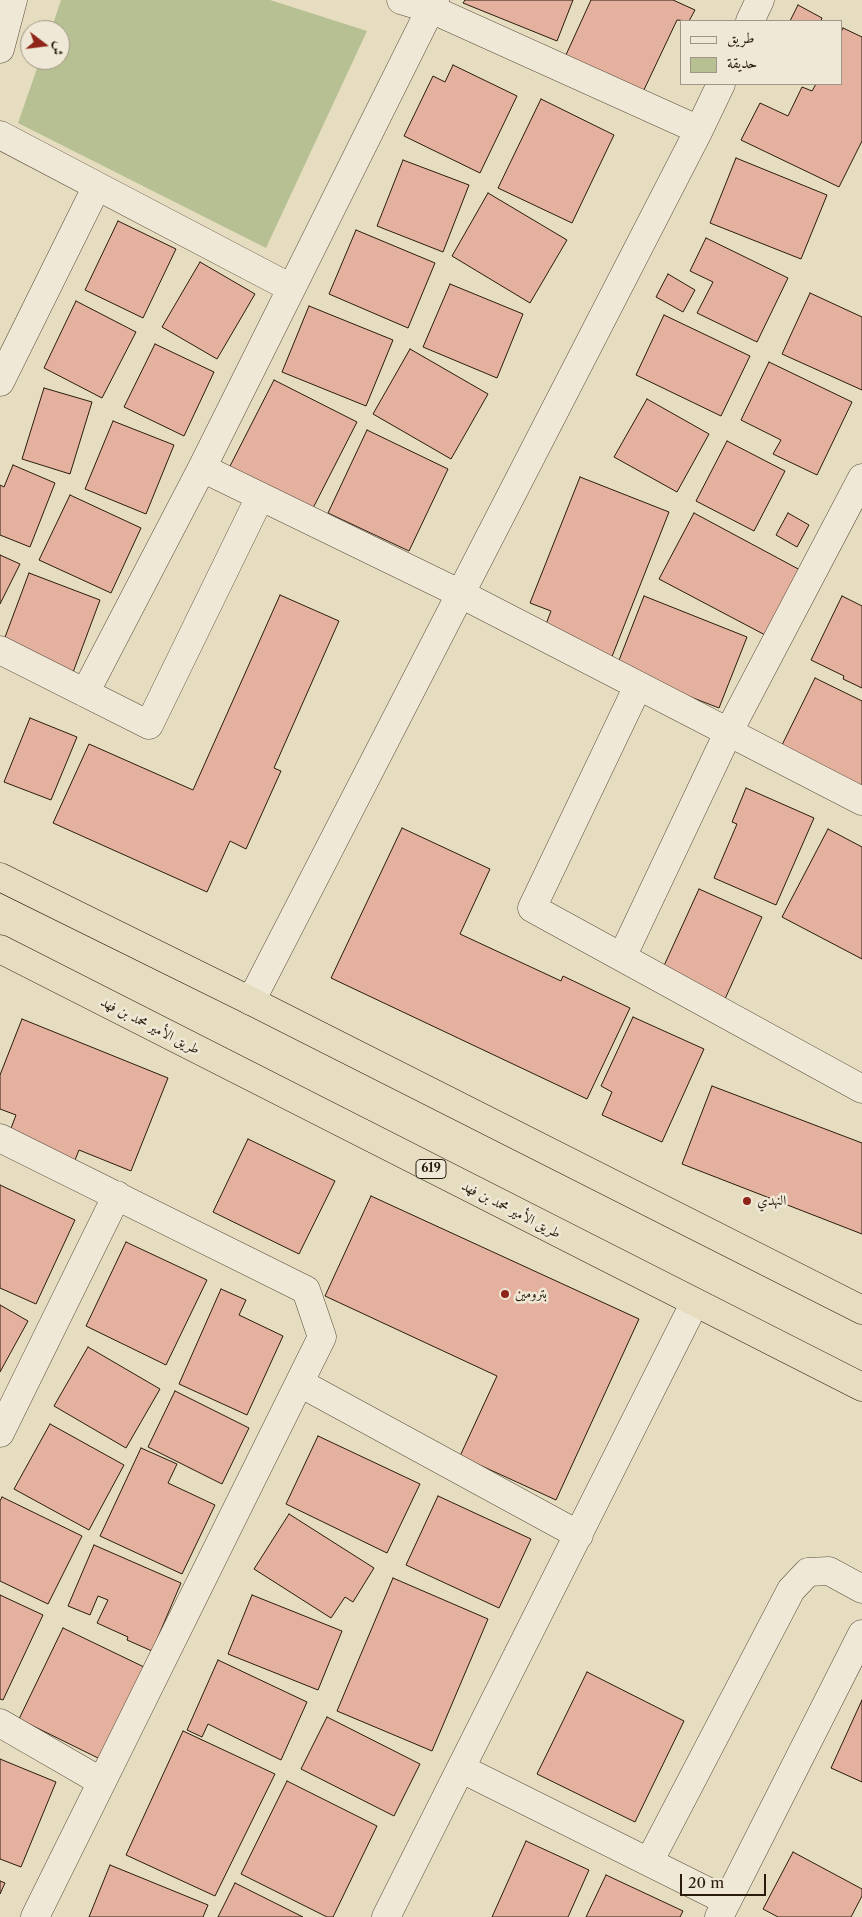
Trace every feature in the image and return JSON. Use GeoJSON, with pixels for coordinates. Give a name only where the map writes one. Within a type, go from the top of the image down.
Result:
{"type":"FeatureCollection","features":[{"type":"Feature","properties":{"kind":"highway"},"geometry":{"type":"LineString","coordinates":[[0,877],[251,1001],[862,1310]]}},
{"type":"Feature","properties":{"kind":"highway","name":"طريق الأمير محمد بن فهد"},"geometry":{"type":"LineString","coordinates":[[0,949],[862,1388]]}},
{"type":"Feature","properties":{"kind":"street"},"geometry":{"type":"LineString","coordinates":[[0,49],[13,0]]}},
{"type":"Feature","properties":{"kind":"street"},"geometry":{"type":"LineString","coordinates":[[401,0],[433,4],[699,130]]}},
{"type":"Feature","properties":{"kind":"street"},"geometry":{"type":"LineString","coordinates":[[750,20],[760,0]]}},
{"type":"Feature","properties":{"kind":"street"},"geometry":{"type":"LineString","coordinates":[[85,693],[202,468],[433,4]]}},
{"type":"Feature","properties":{"kind":"street"},"geometry":{"type":"LineString","coordinates":[[251,1001],[721,85]]}},
{"type":"Feature","properties":{"kind":"street"},"geometry":{"type":"LineString","coordinates":[[0,135],[291,288]]}},
{"type":"Feature","properties":{"kind":"street"},"geometry":{"type":"LineString","coordinates":[[0,382],[97,186]]}},
{"type":"Feature","properties":{"kind":"street"},"geometry":{"type":"LineString","coordinates":[[202,468],[461,594],[862,801]]}},
{"type":"Feature","properties":{"kind":"street"},"geometry":{"type":"LineString","coordinates":[[622,957],[728,732],[862,478]]}},
{"type":"Feature","properties":{"kind":"street"},"geometry":{"type":"LineString","coordinates":[[0,650],[149,725],[260,497]]}},
{"type":"Feature","properties":{"kind":"street"},"geometry":{"type":"LineString","coordinates":[[638,686],[532,908],[862,1089]]}},
{"type":"Feature","properties":{"kind":"street"},"geometry":{"type":"LineString","coordinates":[[0,1138],[306,1290],[322,1337],[35,1917]]}},
{"type":"Feature","properties":{"kind":"street"},"geometry":{"type":"LineString","coordinates":[[0,1433],[117,1195]]}},
{"type":"Feature","properties":{"kind":"street"},"geometry":{"type":"LineString","coordinates":[[386,1917],[694,1304]]}},
{"type":"Feature","properties":{"kind":"street"},"geometry":{"type":"LineString","coordinates":[[300,1383],[579,1535]]}},
{"type":"Feature","properties":{"kind":"street"},"geometry":{"type":"LineString","coordinates":[[649,1862],[791,1590],[808,1572],[829,1571],[862,1589]]}},
{"type":"Feature","properties":{"kind":"street"},"geometry":{"type":"LineString","coordinates":[[462,1769],[649,1862],[723,1909],[862,1634]]}},
{"type":"Feature","properties":{"kind":"street"},"geometry":{"type":"LineString","coordinates":[[0,1724],[102,1782]]}},
{"type":"Feature","properties":{"kind":"green space"},"geometry":{"type":"Polygon","coordinates":[[[61,0],[270,0],[367,31],[266,248],[18,123],[37,70],[70,70],[70,20],[54,20],[61,0]]]}},
{"type":"Feature","properties":{"kind":"building"},"geometry":{"type":"Polygon","coordinates":[[[465,0],[573,0],[557,41],[463,3],[465,0]]]}},
{"type":"Feature","properties":{"kind":"building"},"geometry":{"type":"Polygon","coordinates":[[[591,0],[673,0],[695,10],[690,20],[677,20],[642,94],[565,57],[591,0]]]}},
{"type":"Feature","properties":{"kind":"building"},"geometry":{"type":"Polygon","coordinates":[[[798,5],[822,18],[821,20],[790,20],[798,5]]]}},
{"type":"Feature","properties":{"kind":"building"},"geometry":{"type":"Polygon","coordinates":[[[843,28],[862,37],[862,141],[839,187],[741,140],[760,103],[788,116],[802,87],[812,91],[815,85],[842,85],[843,28]]]}},
{"type":"Feature","properties":{"kind":"building"},"geometry":{"type":"Polygon","coordinates":[[[453,65],[517,96],[480,173],[404,136],[433,76],[445,82],[453,65]]]}},
{"type":"Feature","properties":{"kind":"building"},"geometry":{"type":"Polygon","coordinates":[[[541,99],[614,135],[572,223],[498,188],[541,99]]]}},
{"type":"Feature","properties":{"kind":"building"},"geometry":{"type":"Polygon","coordinates":[[[736,158],[827,195],[801,259],[710,223],[736,158]]]}},
{"type":"Feature","properties":{"kind":"building"},"geometry":{"type":"Polygon","coordinates":[[[403,160],[469,185],[443,252],[377,226],[403,160]]]}},
{"type":"Feature","properties":{"kind":"building"},"geometry":{"type":"Polygon","coordinates":[[[488,193],[567,240],[530,303],[452,256],[488,193]]]}},
{"type":"Feature","properties":{"kind":"building"},"geometry":{"type":"Polygon","coordinates":[[[118,221],[176,249],[143,318],[85,290],[118,221]]]}},
{"type":"Feature","properties":{"kind":"building"},"geometry":{"type":"Polygon","coordinates":[[[356,230],[435,263],[408,328],[329,294],[356,230]]]}},
{"type":"Feature","properties":{"kind":"building"},"geometry":{"type":"Polygon","coordinates":[[[706,238],[788,278],[757,342],[697,313],[713,282],[690,271],[706,238]]]}},
{"type":"Feature","properties":{"kind":"building"},"geometry":{"type":"Polygon","coordinates":[[[200,262],[255,294],[217,359],[162,327],[200,262]]]}},
{"type":"Feature","properties":{"kind":"building"},"geometry":{"type":"Polygon","coordinates":[[[668,274],[695,290],[683,312],[656,297],[668,274]]]}},
{"type":"Feature","properties":{"kind":"building"},"geometry":{"type":"Polygon","coordinates":[[[450,284],[523,314],[497,378],[423,347],[450,284]]]}},
{"type":"Feature","properties":{"kind":"building"},"geometry":{"type":"Polygon","coordinates":[[[810,293],[862,317],[862,390],[782,354],[810,293]]]}},
{"type":"Feature","properties":{"kind":"building"},"geometry":{"type":"Polygon","coordinates":[[[76,301],[136,332],[102,398],[44,368],[76,301]]]}},
{"type":"Feature","properties":{"kind":"building"},"geometry":{"type":"Polygon","coordinates":[[[309,306],[393,340],[366,406],[282,372],[309,306]]]}},
{"type":"Feature","properties":{"kind":"building"},"geometry":{"type":"Polygon","coordinates":[[[664,315],[750,356],[721,416],[636,375],[664,315]]]}},
{"type":"Feature","properties":{"kind":"building"},"geometry":{"type":"Polygon","coordinates":[[[155,344],[214,372],[184,436],[124,407],[155,344]]]}},
{"type":"Feature","properties":{"kind":"building"},"geometry":{"type":"Polygon","coordinates":[[[410,349],[488,394],[451,459],[373,414],[410,349]]]}},
{"type":"Feature","properties":{"kind":"building"},"geometry":{"type":"Polygon","coordinates":[[[769,362],[852,402],[817,475],[773,454],[781,440],[741,420],[769,362]]]}},
{"type":"Feature","properties":{"kind":"building"},"geometry":{"type":"Polygon","coordinates":[[[274,380],[357,422],[311,512],[228,470],[274,380]]]}},
{"type":"Feature","properties":{"kind":"building"},"geometry":{"type":"Polygon","coordinates":[[[44,388],[92,402],[70,474],[22,459],[44,388]]]}},
{"type":"Feature","properties":{"kind":"building"},"geometry":{"type":"Polygon","coordinates":[[[647,399],[709,434],[677,492],[614,457],[647,399]]]}},
{"type":"Feature","properties":{"kind":"building"},"geometry":{"type":"Polygon","coordinates":[[[113,421],[174,445],[146,514],[85,489],[113,421]]]}},
{"type":"Feature","properties":{"kind":"building"},"geometry":{"type":"Polygon","coordinates":[[[367,430],[448,469],[409,551],[328,513],[367,430]]]}},
{"type":"Feature","properties":{"kind":"building"},"geometry":{"type":"Polygon","coordinates":[[[727,441],[785,471],[754,531],[696,501],[727,441]]]}},
{"type":"Feature","properties":{"kind":"building"},"geometry":{"type":"Polygon","coordinates":[[[13,465],[55,483],[30,547],[0,535],[0,485],[4,487],[13,465]]]}},
{"type":"Feature","properties":{"kind":"building"},"geometry":{"type":"Polygon","coordinates":[[[580,477],[669,512],[611,659],[543,632],[551,611],[530,603],[580,477]]]}},
{"type":"Feature","properties":{"kind":"building"},"geometry":{"type":"Polygon","coordinates":[[[70,495],[141,528],[111,593],[39,560],[70,495]]]}},
{"type":"Feature","properties":{"kind":"building"},"geometry":{"type":"Polygon","coordinates":[[[694,513],[802,571],[767,636],[659,579],[694,513]]]}},
{"type":"Feature","properties":{"kind":"building"},"geometry":{"type":"Polygon","coordinates":[[[788,513],[809,525],[797,547],[776,535],[788,513]]]}},
{"type":"Feature","properties":{"kind":"building"},"geometry":{"type":"Polygon","coordinates":[[[0,555],[20,564],[0,604],[0,555]]]}},
{"type":"Feature","properties":{"kind":"building"},"geometry":{"type":"Polygon","coordinates":[[[29,573],[100,600],[72,675],[1,648],[29,573]]]}},
{"type":"Feature","properties":{"kind":"building"},"geometry":{"type":"Polygon","coordinates":[[[280,595],[339,621],[274,768],[281,771],[246,849],[230,841],[207,892],[53,823],[89,744],[193,790],[280,595]]]}},
{"type":"Feature","properties":{"kind":"building"},"geometry":{"type":"Polygon","coordinates":[[[644,596],[747,637],[719,708],[616,668],[644,596]]]}},
{"type":"Feature","properties":{"kind":"building"},"geometry":{"type":"Polygon","coordinates":[[[842,596],[862,606],[862,688],[843,679],[844,676],[811,660],[842,596]]]}},
{"type":"Feature","properties":{"kind":"building"},"geometry":{"type":"Polygon","coordinates":[[[815,678],[862,701],[862,787],[781,747],[815,678]]]}},
{"type":"Feature","properties":{"kind":"building"},"geometry":{"type":"Polygon","coordinates":[[[30,718],[77,737],[51,800],[4,782],[30,718]]]}},
{"type":"Feature","properties":{"kind":"building"},"geometry":{"type":"Polygon","coordinates":[[[746,788],[814,818],[776,905],[714,878],[737,824],[732,822],[746,788]]]}},
{"type":"Feature","properties":{"kind":"building"},"geometry":{"type":"Polygon","coordinates":[[[402,828],[490,869],[460,934],[561,981],[563,976],[630,1008],[587,1099],[331,978],[402,828]]]}},
{"type":"Feature","properties":{"kind":"building"},"geometry":{"type":"Polygon","coordinates":[[[828,829],[862,847],[862,959],[782,917],[828,829]]]}},
{"type":"Feature","properties":{"kind":"building"},"geometry":{"type":"Polygon","coordinates":[[[699,889],[762,917],[720,1010],[657,981],[699,889]]]}},
{"type":"Feature","properties":{"kind":"building"},"geometry":{"type":"Polygon","coordinates":[[[633,1017],[704,1049],[662,1142],[602,1115],[612,1092],[601,1086],[633,1017]]]}},
{"type":"Feature","properties":{"kind":"building"},"geometry":{"type":"Polygon","coordinates":[[[22,1019],[168,1078],[131,1171],[79,1150],[73,1165],[7,1139],[16,1115],[0,1109],[0,1075],[22,1019]]]}},
{"type":"Feature","properties":{"kind":"building"},"geometry":{"type":"Polygon","coordinates":[[[712,1086],[862,1143],[862,1234],[682,1164],[712,1086]]]}},
{"type":"Feature","properties":{"kind":"building"},"geometry":{"type":"Polygon","coordinates":[[[248,1139],[335,1181],[299,1254],[213,1212],[248,1139]]]}},
{"type":"Feature","properties":{"kind":"building"},"geometry":{"type":"Polygon","coordinates":[[[0,1185],[75,1220],[36,1304],[0,1288],[0,1185]]]}},
{"type":"Feature","properties":{"kind":"building"},"geometry":{"type":"Polygon","coordinates":[[[371,1196],[639,1319],[556,1500],[460,1456],[497,1376],[325,1296],[371,1196]]]}},
{"type":"Feature","properties":{"kind":"building"},"geometry":{"type":"Polygon","coordinates":[[[126,1242],[207,1280],[166,1365],[86,1326],[126,1242]]]}},
{"type":"Feature","properties":{"kind":"building"},"geometry":{"type":"Polygon","coordinates":[[[221,1289],[246,1300],[239,1315],[283,1336],[247,1415],[179,1384],[221,1289]]]}},
{"type":"Feature","properties":{"kind":"building"},"geometry":{"type":"Polygon","coordinates":[[[0,1305],[28,1321],[0,1372],[0,1305]]]}},
{"type":"Feature","properties":{"kind":"building"},"geometry":{"type":"Polygon","coordinates":[[[88,1347],[160,1389],[126,1448],[54,1406],[88,1347]]]}},
{"type":"Feature","properties":{"kind":"building"},"geometry":{"type":"Polygon","coordinates":[[[175,1391],[249,1428],[222,1484],[148,1447],[175,1391]]]}},
{"type":"Feature","properties":{"kind":"building"},"geometry":{"type":"Polygon","coordinates":[[[50,1424],[124,1465],[89,1530],[14,1489],[50,1424]]]}},
{"type":"Feature","properties":{"kind":"building"},"geometry":{"type":"Polygon","coordinates":[[[318,1436],[420,1484],[387,1553],[286,1504],[318,1436]]]}},
{"type":"Feature","properties":{"kind":"building"},"geometry":{"type":"Polygon","coordinates":[[[141,1448],[177,1464],[168,1483],[215,1505],[182,1574],[100,1536],[141,1448]]]}},
{"type":"Feature","properties":{"kind":"building"},"geometry":{"type":"Polygon","coordinates":[[[438,1496],[531,1539],[499,1608],[406,1565],[438,1496]]]}},
{"type":"Feature","properties":{"kind":"building"},"geometry":{"type":"Polygon","coordinates":[[[2,1497],[82,1536],[48,1604],[0,1581],[0,1501],[2,1497]]]}},
{"type":"Feature","properties":{"kind":"building"},"geometry":{"type":"Polygon","coordinates":[[[289,1514],[374,1568],[353,1602],[345,1597],[331,1618],[254,1569],[289,1514]]]}},
{"type":"Feature","properties":{"kind":"building"},"geometry":{"type":"Polygon","coordinates":[[[94,1545],[181,1583],[152,1651],[127,1640],[128,1637],[97,1623],[108,1600],[98,1596],[90,1615],[68,1606],[94,1545]]]}},
{"type":"Feature","properties":{"kind":"building"},"geometry":{"type":"Polygon","coordinates":[[[393,1578],[488,1619],[432,1751],[337,1711],[393,1578]]]}},
{"type":"Feature","properties":{"kind":"building"},"geometry":{"type":"Polygon","coordinates":[[[0,1595],[43,1615],[3,1700],[0,1699],[0,1595]]]}},
{"type":"Feature","properties":{"kind":"building"},"geometry":{"type":"Polygon","coordinates":[[[252,1595],[342,1631],[318,1690],[228,1654],[252,1595]]]}},
{"type":"Feature","properties":{"kind":"building"},"geometry":{"type":"Polygon","coordinates":[[[63,1628],[144,1667],[100,1759],[19,1719],[63,1628]]]}},
{"type":"Feature","properties":{"kind":"building"},"geometry":{"type":"Polygon","coordinates":[[[218,1660],[307,1702],[281,1760],[208,1724],[202,1737],[187,1730],[218,1660]]]}},
{"type":"Feature","properties":{"kind":"building"},"geometry":{"type":"Polygon","coordinates":[[[587,1672],[684,1721],[635,1822],[537,1774],[587,1672]]]}},
{"type":"Feature","properties":{"kind":"building"},"geometry":{"type":"Polygon","coordinates":[[[862,1700],[862,1782],[831,1768],[862,1700]]]}},
{"type":"Feature","properties":{"kind":"building"},"geometry":{"type":"Polygon","coordinates":[[[327,1717],[420,1764],[394,1816],[301,1769],[327,1717]]]}},
{"type":"Feature","properties":{"kind":"building"},"geometry":{"type":"Polygon","coordinates":[[[183,1731],[275,1774],[215,1896],[126,1855],[183,1731]]]}},
{"type":"Feature","properties":{"kind":"building"},"geometry":{"type":"Polygon","coordinates":[[[0,1759],[56,1782],[21,1867],[0,1859],[0,1759]]]}},
{"type":"Feature","properties":{"kind":"building"},"geometry":{"type":"Polygon","coordinates":[[[287,1781],[377,1826],[333,1917],[327,1917],[241,1874],[287,1781]]]}},
{"type":"Feature","properties":{"kind":"building"},"geometry":{"type":"Polygon","coordinates":[[[526,1841],[589,1870],[568,1917],[492,1917],[526,1841]]]}},
{"type":"Feature","properties":{"kind":"building"},"geometry":{"type":"Polygon","coordinates":[[[793,1852],[862,1889],[862,1896],[851,1917],[778,1917],[763,1909],[793,1852]]]}},
{"type":"Feature","properties":{"kind":"building"},"geometry":{"type":"Polygon","coordinates":[[[110,1865],[208,1905],[203,1917],[89,1917],[110,1865]]]}},
{"type":"Feature","properties":{"kind":"building"},"geometry":{"type":"Polygon","coordinates":[[[606,1875],[683,1911],[680,1917],[586,1917],[606,1875]]]}},
{"type":"Feature","properties":{"kind":"building"},"geometry":{"type":"Polygon","coordinates":[[[0,1881],[5,1883],[0,1894],[0,1881]]]}},
{"type":"Feature","properties":{"kind":"building"},"geometry":{"type":"Polygon","coordinates":[[[235,1883],[303,1917],[218,1917],[235,1883]]]}},
{"type":"Feature","properties":{"kind":"place","name":"النهدي"},"geometry":{"type":"Point","coordinates":[747,1201]}},
{"type":"Feature","properties":{"kind":"place","name":"بترومين"},"geometry":{"type":"Point","coordinates":[505,1294]}}]}
